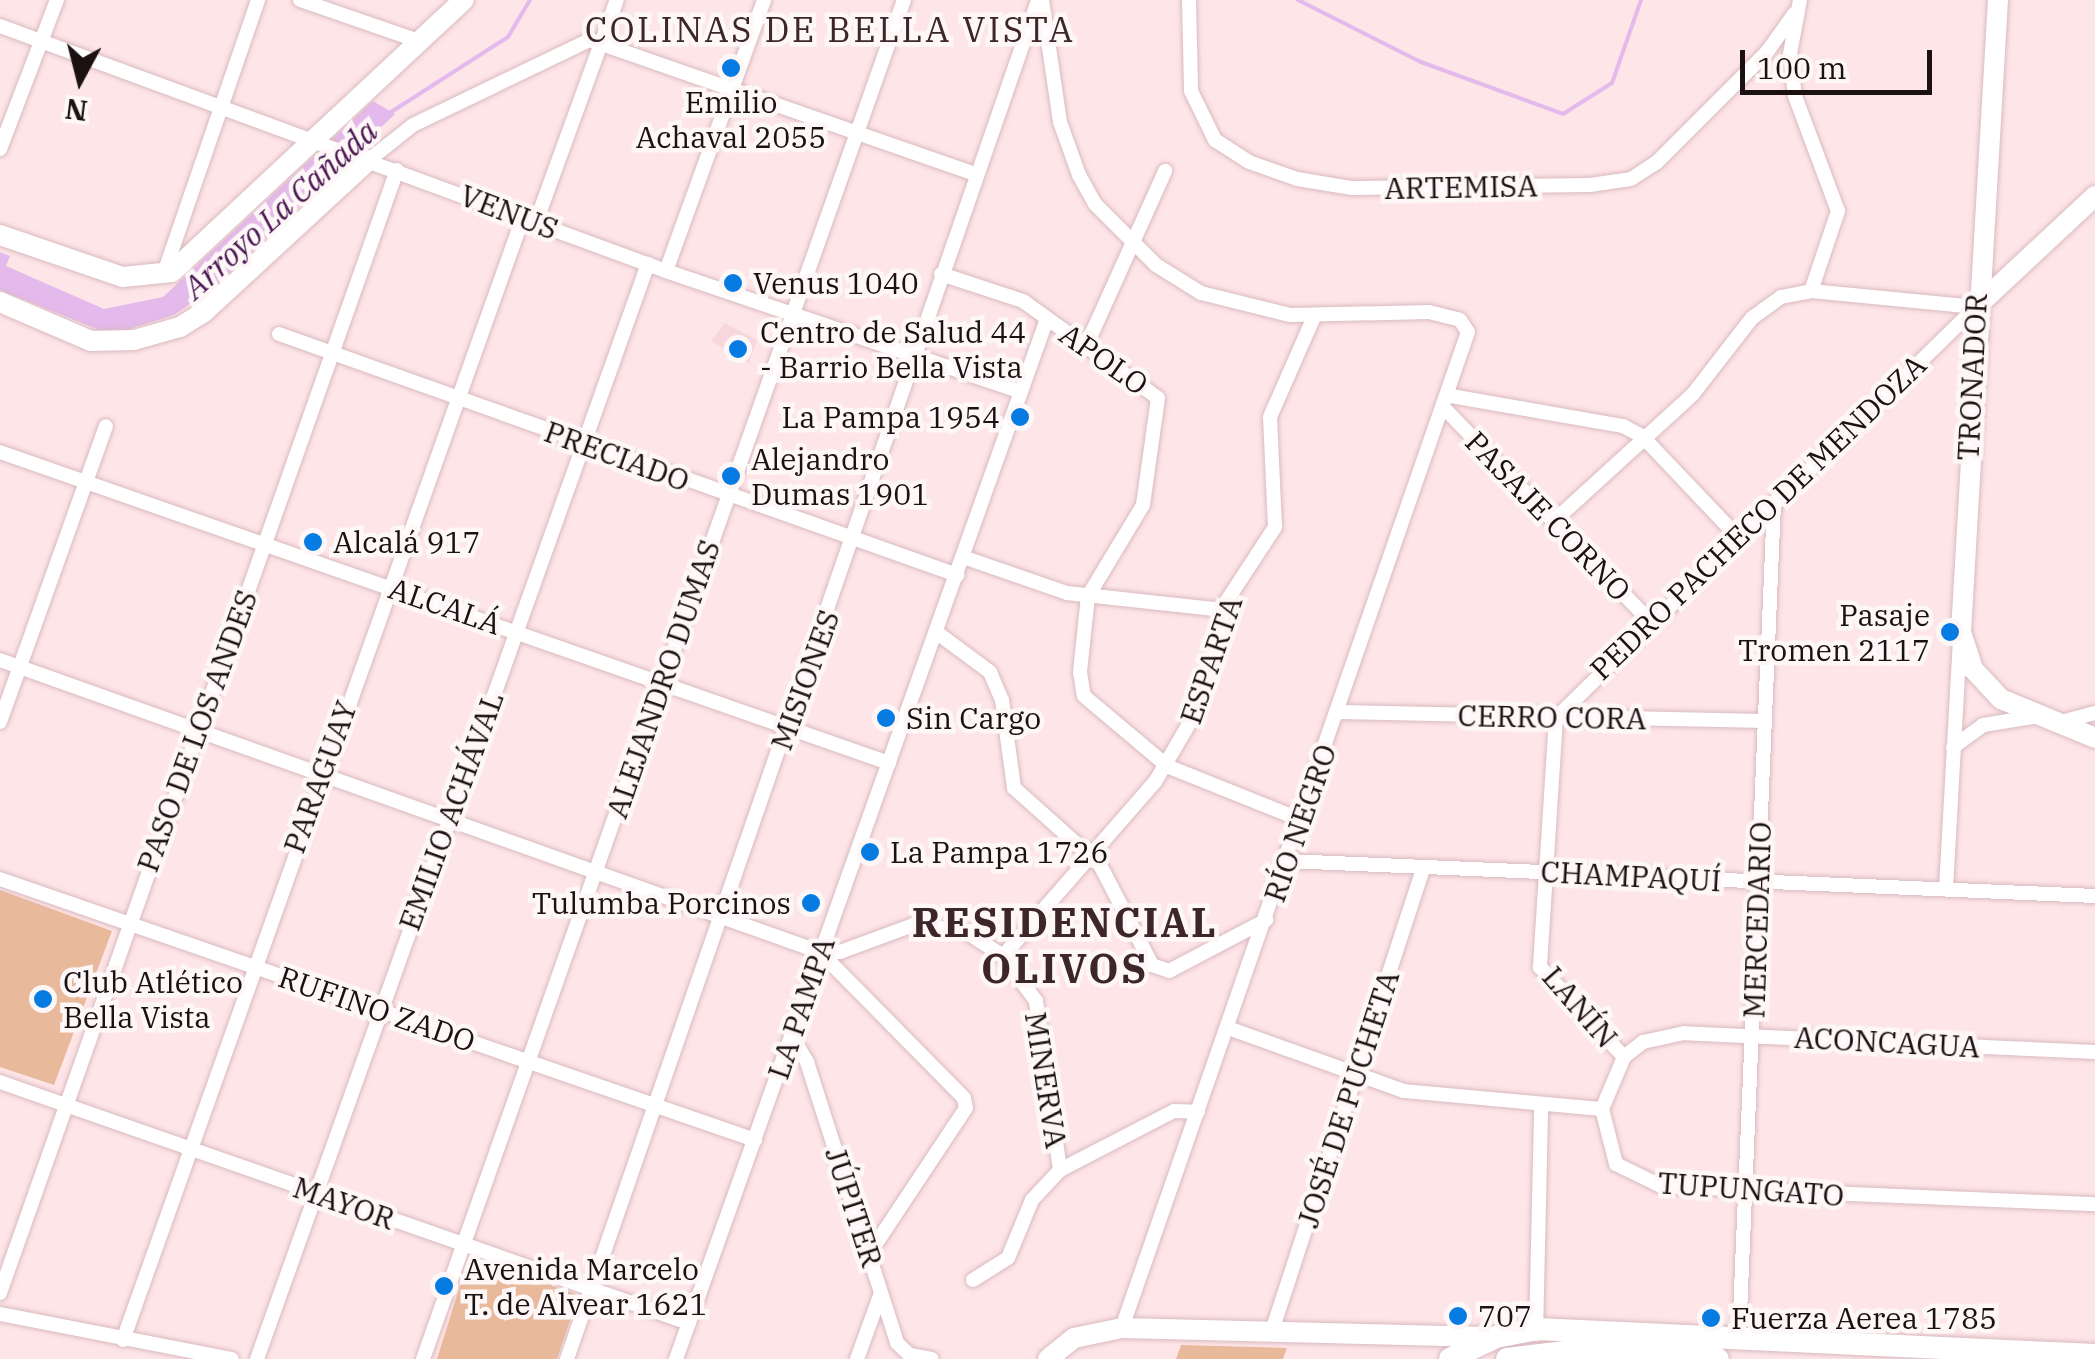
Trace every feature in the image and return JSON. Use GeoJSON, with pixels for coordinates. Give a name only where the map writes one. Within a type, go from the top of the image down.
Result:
{"type":"FeatureCollection","features":[{"type":"Feature","properties":{"kind":"main road"},"geometry":{"type":"LineString","coordinates":[[0,235],[122,277],[163,276],[184,264],[320,142],[416,40],[464,0]]}},
{"type":"Feature","properties":{"kind":"main road","name":"TRONADOR"},"geometry":{"type":"LineString","coordinates":[[1998,0],[1976,307],[1960,632],[1985,685],[2040,716],[2095,738]]}},
{"type":"Feature","properties":{"kind":"main road"},"geometry":{"type":"LineString","coordinates":[[0,302],[91,341],[134,340],[180,327],[204,312],[362,158]]}},
{"type":"Feature","properties":{"kind":"main road","name":"PEDRO PACHECO DE MENDOZA"},"geometry":{"type":"LineString","coordinates":[[1976,307],[2095,196]]}},
{"type":"Feature","properties":{"kind":"main road"},"geometry":{"type":"LineString","coordinates":[[1048,1359],[1074,1338],[1122,1328],[1496,1337],[1718,1359]]}},
{"type":"Feature","properties":{"kind":"main road"},"geometry":{"type":"LineString","coordinates":[[1450,1359],[1496,1337]]}},
{"type":"Feature","properties":{"kind":"main road"},"geometry":{"type":"LineString","coordinates":[[1642,1349],[1739,1338],[2094,1357]]}},
{"type":"Feature","properties":{"kind":"main road"},"geometry":{"type":"LineString","coordinates":[[1507,1359],[1536,1341]]}},
{"type":"Feature","properties":{"kind":"street"},"geometry":{"type":"LineString","coordinates":[[0,149],[56,0]]}},
{"type":"Feature","properties":{"kind":"street"},"geometry":{"type":"LineString","coordinates":[[163,276],[258,0]]}},
{"type":"Feature","properties":{"kind":"street"},"geometry":{"type":"LineString","coordinates":[[300,0],[416,40]]}},
{"type":"Feature","properties":{"kind":"street","name":"PARAGUAY"},"geometry":{"type":"LineString","coordinates":[[124,1340],[320,774],[459,399],[618,0]]}},
{"type":"Feature","properties":{"kind":"street"},"geometry":{"type":"LineString","coordinates":[[666,271],[764,0]]}},
{"type":"Feature","properties":{"kind":"street","name":"ALEJANDRO DUMAS"},"geometry":{"type":"LineString","coordinates":[[423,1359],[904,0]]}},
{"type":"Feature","properties":{"kind":"street"},"geometry":{"type":"LineString","coordinates":[[1040,0],[1060,122],[1079,176],[1095,204],[1134,243],[1201,293],[1313,319]]}},
{"type":"Feature","properties":{"kind":"street","name":"MISIONES"},"geometry":{"type":"LineString","coordinates":[[567,1359],[854,542],[975,174],[1040,0]]}},
{"type":"Feature","properties":{"kind":"street","name":"ARTEMISA"},"geometry":{"type":"LineString","coordinates":[[1190,0],[1191,91],[1216,140],[1281,173],[1352,188],[1590,186],[1631,179],[1656,163],[1753,66],[1797,7]]}},
{"type":"Feature","properties":{"kind":"street"},"geometry":{"type":"LineString","coordinates":[[1797,7],[1795,96],[1838,203],[1811,291]]}},
{"type":"Feature","properties":{"kind":"street","name":"VENUS"},"geometry":{"type":"LineString","coordinates":[[0,26],[666,271],[1021,392]]}},
{"type":"Feature","properties":{"kind":"street"},"geometry":{"type":"LineString","coordinates":[[362,158],[413,125],[578,43],[602,42],[975,174]]}},
{"type":"Feature","properties":{"kind":"street","name":"PASO DE LOS ANDES"},"geometry":{"type":"LineString","coordinates":[[0,1294],[397,170]]}},
{"type":"Feature","properties":{"kind":"street"},"geometry":{"type":"LineString","coordinates":[[1087,344],[1166,171]]}},
{"type":"Feature","properties":{"kind":"street","name":"EMILIO ACHÁVAL"},"geometry":{"type":"LineString","coordinates":[[257,1359],[648,264]]}},
{"type":"Feature","properties":{"kind":"street","name":"APOLO"},"geometry":{"type":"LineString","coordinates":[[941,274],[1012,295],[1087,344],[1158,398],[1144,505],[1088,596]]}},
{"type":"Feature","properties":{"kind":"street"},"geometry":{"type":"LineString","coordinates":[[1554,521],[1642,436],[1693,394],[1761,310],[1790,293],[1811,291],[1976,307]]}},
{"type":"Feature","properties":{"kind":"street","name":"PEDRO PACHECO DE MENDOZA"},"geometry":{"type":"LineString","coordinates":[[1556,718],[1976,307]]}},
{"type":"Feature","properties":{"kind":"street","name":"RÍO NEGRO"},"geometry":{"type":"LineString","coordinates":[[1122,1328],[1469,344],[1460,320],[1429,312],[1313,319]]}},
{"type":"Feature","properties":{"kind":"street","name":"LA PAMPA"},"geometry":{"type":"LineString","coordinates":[[676,1359],[1046,318]]}},
{"type":"Feature","properties":{"kind":"street","name":"ESPARTA"},"geometry":{"type":"LineString","coordinates":[[1003,956],[1167,766],[1206,688],[1223,610],[1275,527],[1270,417],[1313,319]]}},
{"type":"Feature","properties":{"kind":"street","name":"PRECIADO"},"geometry":{"type":"LineString","coordinates":[[279,334],[854,542],[957,575]]}},
{"type":"Feature","properties":{"kind":"street"},"geometry":{"type":"LineString","coordinates":[[1448,403],[1623,426],[1642,436],[1738,537]]}},
{"type":"Feature","properties":{"kind":"street","name":"PASAJE CORNO"},"geometry":{"type":"LineString","coordinates":[[1448,403],[1650,622]]}},
{"type":"Feature","properties":{"kind":"street"},"geometry":{"type":"LineString","coordinates":[[0,722],[106,426]]}},
{"type":"Feature","properties":{"kind":"street","name":"ALCALÁ"},"geometry":{"type":"LineString","coordinates":[[0,452],[662,681],[889,764]]}},
{"type":"Feature","properties":{"kind":"street","name":"MERCEDARIO"},"geometry":{"type":"LineString","coordinates":[[1739,1338],[1774,502]]}},
{"type":"Feature","properties":{"kind":"street"},"geometry":{"type":"LineString","coordinates":[[963,557],[1088,596],[1223,610]]}},
{"type":"Feature","properties":{"kind":"street"},"geometry":{"type":"LineString","coordinates":[[1088,596],[1084,696],[1167,766],[1301,820]]}},
{"type":"Feature","properties":{"kind":"street"},"geometry":{"type":"LineString","coordinates":[[936,632],[975,658],[998,685],[1014,788],[1091,856],[1159,971],[1266,920]]}},
{"type":"Feature","properties":{"kind":"street"},"geometry":{"type":"LineString","coordinates":[[1946,889],[1960,632]]}},
{"type":"Feature","properties":{"kind":"street"},"geometry":{"type":"LineString","coordinates":[[0,660],[820,952],[964,1098],[963,1118],[869,1254]]}},
{"type":"Feature","properties":{"kind":"street","name":"CERRO CORA"},"geometry":{"type":"LineString","coordinates":[[1339,712],[1765,721]]}},
{"type":"Feature","properties":{"kind":"street"},"geometry":{"type":"LineString","coordinates":[[2061,722],[2095,712]]}},
{"type":"Feature","properties":{"kind":"street","name":"TRONADOR"},"geometry":{"type":"LineString","coordinates":[[1954,747],[1983,724],[2040,716]]}},
{"type":"Feature","properties":{"kind":"street","name":"LANÍN"},"geometry":{"type":"LineString","coordinates":[[1556,718],[1543,872],[1540,967],[1624,1057]]}},
{"type":"Feature","properties":{"kind":"street","name":"CHAMPAQUÍ"},"geometry":{"type":"LineString","coordinates":[[1287,862],[2095,896]]}},
{"type":"Feature","properties":{"kind":"street","name":"JOSÉ DE PUCHETA"},"geometry":{"type":"LineString","coordinates":[[1272,1331],[1424,867]]}},
{"type":"Feature","properties":{"kind":"street","name":"RUFINO ZADO"},"geometry":{"type":"LineString","coordinates":[[0,878],[755,1140]]}},
{"type":"Feature","properties":{"kind":"street","name":"MINERVA"},"geometry":{"type":"LineString","coordinates":[[820,952],[840,952],[924,923],[966,932],[1003,956],[1039,1010],[1060,1170]]}},
{"type":"Feature","properties":{"kind":"street"},"geometry":{"type":"LineString","coordinates":[[1228,1028],[1355,1078],[1404,1091],[1541,1105],[1602,1109],[1624,1057]]}},
{"type":"Feature","properties":{"kind":"street","name":"ACONCAGUA"},"geometry":{"type":"LineString","coordinates":[[1624,1057],[1657,1036],[1752,1035],[2095,1052]]}},
{"type":"Feature","properties":{"kind":"street","name":"JÚPITER"},"geometry":{"type":"LineString","coordinates":[[791,1036],[807,1062],[902,1350],[932,1359]]}},
{"type":"Feature","properties":{"kind":"street","name":"MAYOR"},"geometry":{"type":"LineString","coordinates":[[0,1082],[689,1324]]}},
{"type":"Feature","properties":{"kind":"street"},"geometry":{"type":"LineString","coordinates":[[1536,1341],[1541,1105]]}},
{"type":"Feature","properties":{"kind":"street","name":"TUPUNGATO"},"geometry":{"type":"LineString","coordinates":[[1602,1109],[1616,1164],[1642,1182],[1746,1192],[2095,1204]]}},
{"type":"Feature","properties":{"kind":"street","name":"MINERVA"},"geometry":{"type":"LineString","coordinates":[[973,1280],[1008,1258],[1024,1230],[1032,1200],[1060,1170],[1174,1111],[1198,1112]]}},
{"type":"Feature","properties":{"kind":"street"},"geometry":{"type":"LineString","coordinates":[[858,1359],[881,1292]]}},
{"type":"Feature","properties":{"kind":"street"},"geometry":{"type":"LineString","coordinates":[[0,1314],[232,1359]]}},
{"type":"Feature","properties":{"kind":"shaded area","name":"Centro de Salud 44 - Barrio Bella Vista"},"geometry":{"type":"Polygon","coordinates":[[[725,323],[757,340],[749,363],[711,341],[725,323]]]}},
{"type":"Feature","properties":{"kind":"shaded area","name":"Club Atlético Bella Vista"},"geometry":{"type":"Polygon","coordinates":[[[0,890],[112,931],[54,1085],[0,1067],[0,890]]]}},
{"type":"Feature","properties":{"kind":"shaded area"},"geometry":{"type":"Polygon","coordinates":[[[469,1257],[579,1295],[557,1359],[437,1359],[469,1257]]]}},
{"type":"Feature","properties":{"kind":"shaded area"},"geometry":{"type":"Polygon","coordinates":[[[1181,1345],[1287,1348],[1283,1359],[1176,1359],[1181,1345]]]}},
{"type":"Feature","properties":{"kind":"water"},"geometry":{"type":"Polygon","coordinates":[[[373,101],[395,114],[216,286],[174,315],[126,330],[99,330],[0,290],[0,252],[10,256],[6,266],[104,309],[163,297],[373,101]]]}},
{"type":"Feature","properties":{"kind":"waterway","name":"Arroyo La Cañada"},"geometry":{"type":"LineString","coordinates":[[388,114],[508,37],[530,0]]}},
{"type":"Feature","properties":{"kind":"waterway","name":"Arroyo La Cañada"},"geometry":{"type":"LineString","coordinates":[[1298,0],[1421,62],[1563,114],[1612,83],[1641,0]]}},
{"type":"Feature","properties":{"kind":"place","name":"Emilio Achaval 2055"},"geometry":{"type":"Point","coordinates":[731,68]}},
{"type":"Feature","properties":{"kind":"place","name":"Venus 1040"},"geometry":{"type":"Point","coordinates":[733,283]}},
{"type":"Feature","properties":{"kind":"place","name":"Centro de Salud 44 - Barrio Bella Vista"},"geometry":{"type":"Point","coordinates":[738,349]}},
{"type":"Feature","properties":{"kind":"place","name":"La Pampa 1954"},"geometry":{"type":"Point","coordinates":[1020,417]}},
{"type":"Feature","properties":{"kind":"place","name":"Alejandro Dumas 1901"},"geometry":{"type":"Point","coordinates":[731,476]}},
{"type":"Feature","properties":{"kind":"place","name":"Alcalá 917"},"geometry":{"type":"Point","coordinates":[313,542]}},
{"type":"Feature","properties":{"kind":"place","name":"Pasaje Tromen 2117"},"geometry":{"type":"Point","coordinates":[1950,632]}},
{"type":"Feature","properties":{"kind":"place","name":"Sin Cargo"},"geometry":{"type":"Point","coordinates":[886,718]}},
{"type":"Feature","properties":{"kind":"place","name":"La Pampa 1726"},"geometry":{"type":"Point","coordinates":[870,852]}},
{"type":"Feature","properties":{"kind":"place","name":"Tulumba Porcinos"},"geometry":{"type":"Point","coordinates":[811,903]}},
{"type":"Feature","properties":{"kind":"place","name":"Club Atlético Bella Vista"},"geometry":{"type":"Point","coordinates":[43,999]}},
{"type":"Feature","properties":{"kind":"place","name":"Avenida Marcelo T. de Alvear 1621"},"geometry":{"type":"Point","coordinates":[444,1286]}},
{"type":"Feature","properties":{"kind":"place","name":"707"},"geometry":{"type":"Point","coordinates":[1458,1316]}},
{"type":"Feature","properties":{"kind":"place","name":"Fuerza Aerea 1785"},"geometry":{"type":"Point","coordinates":[1711,1318]}},
{"type":"Feature","properties":{"kind":"district","name":"COLINAS DE BELLA VISTA"},"geometry":{"type":"Point","coordinates":[830,29]}},
{"type":"Feature","properties":{"kind":"district","name":"RESIDENCIAL OLIVOS"},"geometry":{"type":"Point","coordinates":[1065,945]}}]}
